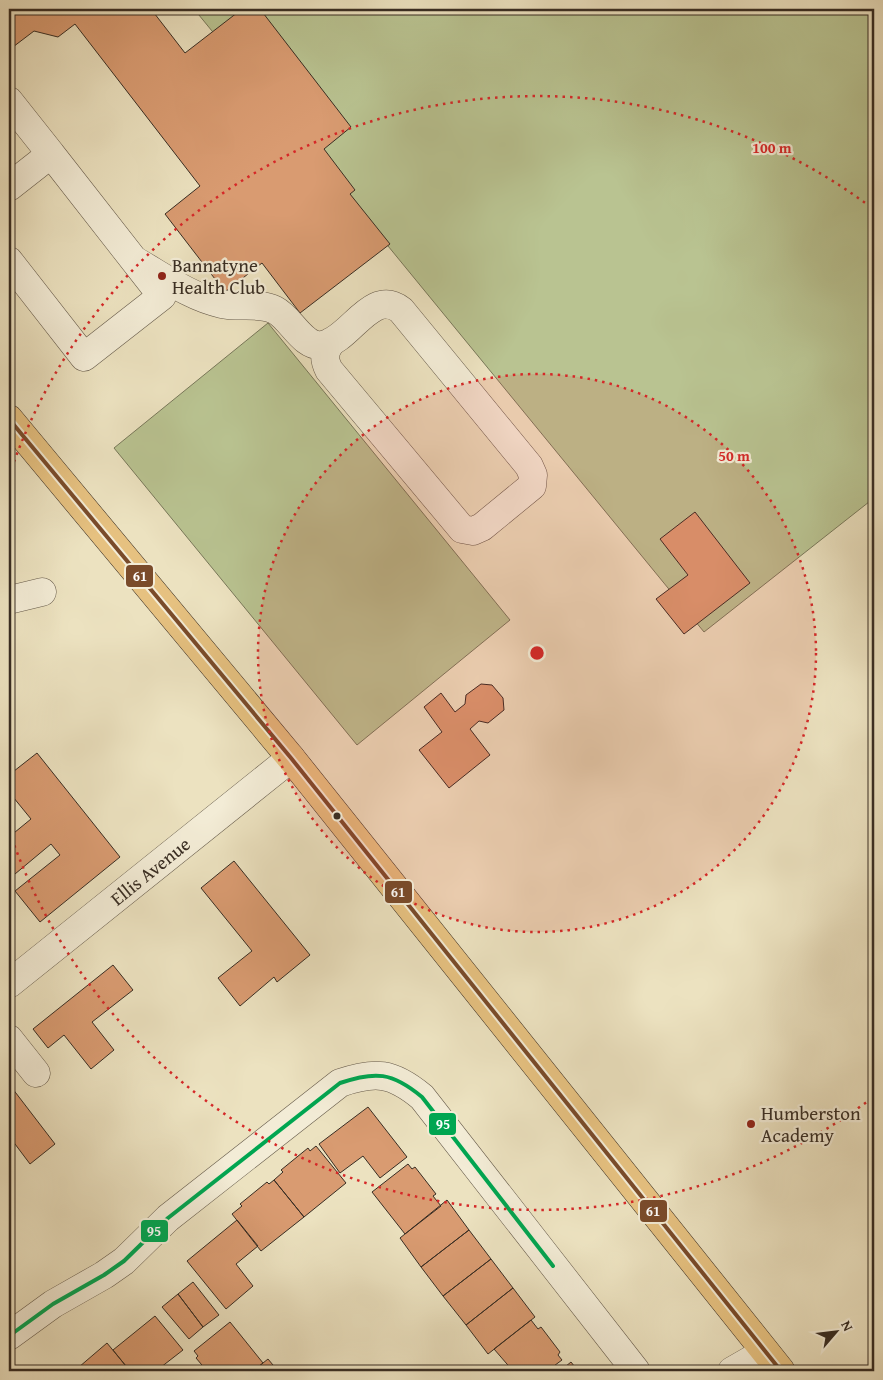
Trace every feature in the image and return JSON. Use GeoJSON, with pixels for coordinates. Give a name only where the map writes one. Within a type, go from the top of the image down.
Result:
{"type":"FeatureCollection","features":[{"type":"Feature","properties":{"kind":"main road"},"geometry":{"type":"LineString","coordinates":[[9,419],[291,758],[773,1361]]}},
{"type":"Feature","properties":{"kind":"street"},"geometry":{"type":"LineString","coordinates":[[9,102],[162,296],[84,357],[9,261]]}},
{"type":"Feature","properties":{"kind":"street"},"geometry":{"type":"LineString","coordinates":[[9,187],[50,154]]}},
{"type":"Feature","properties":{"kind":"street"},"geometry":{"type":"LineString","coordinates":[[134,260],[200,298],[224,305],[274,309],[289,320],[311,344],[322,346],[332,341],[373,308],[382,303],[393,303],[402,310],[529,466],[533,476],[532,486],[482,527],[472,531],[462,529],[329,370],[324,360],[325,350],[332,341]]}},
{"type":"Feature","properties":{"kind":"street"},"geometry":{"type":"LineString","coordinates":[[9,600],[42,592]]}},
{"type":"Feature","properties":{"kind":"street","name":"Ellis Avenue"},"geometry":{"type":"LineString","coordinates":[[9,984],[291,758]]}},
{"type":"Feature","properties":{"kind":"street"},"geometry":{"type":"LineString","coordinates":[[9,1039],[36,1073]]}},
{"type":"Feature","properties":{"kind":"street"},"geometry":{"type":"LineString","coordinates":[[9,1336],[52,1304],[97,1279],[124,1261],[168,1218],[340,1083],[366,1074],[387,1076],[405,1083],[422,1097],[636,1371]]}},
{"type":"Feature","properties":{"kind":"street"},"geometry":{"type":"LineString","coordinates":[[732,1371],[773,1361]]}},
{"type":"Feature","properties":{"kind":"green space"},"geometry":{"type":"Polygon","coordinates":[[[194,9],[874,9],[874,498],[704,632],[194,9]]]}},
{"type":"Feature","properties":{"kind":"green space"},"geometry":{"type":"Polygon","coordinates":[[[268,323],[510,620],[357,745],[114,448],[268,323]]]}},
{"type":"Feature","properties":{"kind":"building"},"geometry":{"type":"Polygon","coordinates":[[[9,9],[151,9],[185,53],[242,9],[260,9],[351,127],[324,149],[355,190],[350,194],[390,244],[300,313],[262,263],[225,292],[165,214],[200,186],[75,24],[58,37],[34,31],[9,50],[9,9]]]}},
{"type":"Feature","properties":{"kind":"building"},"geometry":{"type":"Polygon","coordinates":[[[695,512],[750,583],[684,634],[656,599],[688,575],[660,539],[695,512]]]}},
{"type":"Feature","properties":{"kind":"building"},"geometry":{"type":"Polygon","coordinates":[[[481,684],[492,685],[503,698],[504,710],[488,723],[479,721],[470,729],[490,755],[449,788],[419,750],[442,732],[424,707],[441,693],[455,712],[465,704],[466,695],[481,684]]]}},
{"type":"Feature","properties":{"kind":"building"},"geometry":{"type":"Polygon","coordinates":[[[37,753],[120,857],[40,922],[15,891],[60,855],[51,844],[9,879],[9,837],[31,819],[9,792],[9,775],[37,753]]]}},
{"type":"Feature","properties":{"kind":"building"},"geometry":{"type":"Polygon","coordinates":[[[234,861],[310,955],[277,982],[274,977],[240,1006],[218,978],[252,951],[201,888],[234,861]]]}},
{"type":"Feature","properties":{"kind":"building"},"geometry":{"type":"Polygon","coordinates":[[[113,965],[133,990],[92,1022],[114,1050],[91,1069],[64,1035],[48,1048],[33,1029],[113,965]]]}},
{"type":"Feature","properties":{"kind":"building"},"geometry":{"type":"Polygon","coordinates":[[[9,1084],[55,1144],[30,1164],[9,1136],[9,1084]]]}},
{"type":"Feature","properties":{"kind":"building"},"geometry":{"type":"Polygon","coordinates":[[[368,1107],[407,1157],[380,1178],[363,1156],[340,1173],[319,1144],[368,1107]]]}},
{"type":"Feature","properties":{"kind":"building"},"geometry":{"type":"Polygon","coordinates":[[[316,1146],[346,1183],[304,1217],[274,1180],[283,1172],[281,1170],[308,1148],[310,1151],[316,1146]]]}},
{"type":"Feature","properties":{"kind":"building"},"geometry":{"type":"Polygon","coordinates":[[[408,1164],[412,1169],[415,1167],[436,1194],[433,1196],[441,1206],[405,1234],[372,1192],[408,1164]]]}},
{"type":"Feature","properties":{"kind":"building"},"geometry":{"type":"Polygon","coordinates":[[[274,1180],[304,1217],[261,1251],[232,1214],[242,1206],[240,1204],[267,1182],[269,1184],[274,1180]]]}},
{"type":"Feature","properties":{"kind":"building"},"geometry":{"type":"Polygon","coordinates":[[[447,1200],[469,1230],[421,1267],[400,1238],[447,1200]]]}},
{"type":"Feature","properties":{"kind":"building"},"geometry":{"type":"Polygon","coordinates":[[[237,1220],[258,1246],[236,1264],[253,1286],[226,1309],[187,1261],[237,1220]]]}},
{"type":"Feature","properties":{"kind":"building"},"geometry":{"type":"Polygon","coordinates":[[[469,1230],[491,1259],[443,1296],[421,1267],[469,1230]]]}},
{"type":"Feature","properties":{"kind":"building"},"geometry":{"type":"Polygon","coordinates":[[[491,1259],[513,1288],[466,1325],[443,1296],[491,1259]]]}},
{"type":"Feature","properties":{"kind":"building"},"geometry":{"type":"Polygon","coordinates":[[[193,1282],[219,1315],[203,1327],[178,1294],[193,1282]]]}},
{"type":"Feature","properties":{"kind":"building"},"geometry":{"type":"Polygon","coordinates":[[[513,1288],[535,1317],[488,1354],[466,1325],[513,1288]]]}},
{"type":"Feature","properties":{"kind":"building"},"geometry":{"type":"Polygon","coordinates":[[[178,1294],[203,1327],[189,1339],[162,1307],[178,1294]]]}},
{"type":"Feature","properties":{"kind":"building"},"geometry":{"type":"Polygon","coordinates":[[[155,1316],[183,1350],[156,1371],[130,1371],[113,1350],[155,1316]]]}},
{"type":"Feature","properties":{"kind":"building"},"geometry":{"type":"Polygon","coordinates":[[[531,1320],[538,1329],[541,1327],[560,1352],[558,1355],[562,1360],[547,1371],[513,1371],[494,1349],[531,1320]]]}},
{"type":"Feature","properties":{"kind":"building"},"geometry":{"type":"Polygon","coordinates":[[[230,1322],[263,1363],[253,1371],[207,1371],[196,1358],[198,1356],[194,1351],[230,1322]]]}},
{"type":"Feature","properties":{"kind":"building"},"geometry":{"type":"Polygon","coordinates":[[[107,1343],[130,1371],[83,1371],[79,1367],[107,1343]]]}},
{"type":"Feature","properties":{"kind":"building"},"geometry":{"type":"Polygon","coordinates":[[[268,1359],[278,1371],[253,1371],[268,1359]]]}},
{"type":"Feature","properties":{"kind":"building"},"geometry":{"type":"Polygon","coordinates":[[[571,1362],[578,1371],[560,1371],[571,1362]]]}},
{"type":"Feature","properties":{"kind":"transit line","name":"61"},"geometry":{"type":"LineString","coordinates":[[9,419],[291,758],[781,1371]]}},
{"type":"Feature","properties":{"kind":"transit line","name":"95"},"geometry":{"type":"LineString","coordinates":[[9,1336],[53,1304],[104,1275],[124,1261],[168,1218],[340,1083],[363,1077],[383,1076],[392,1078],[422,1097],[553,1266]]}},
{"type":"Feature","properties":{"kind":"place","name":"Bannatyne Health Club"},"geometry":{"type":"Point","coordinates":[162,276]}},
{"type":"Feature","properties":{"kind":"place","name":"Humberston Academy"},"geometry":{"type":"Point","coordinates":[751,1124]}}]}
